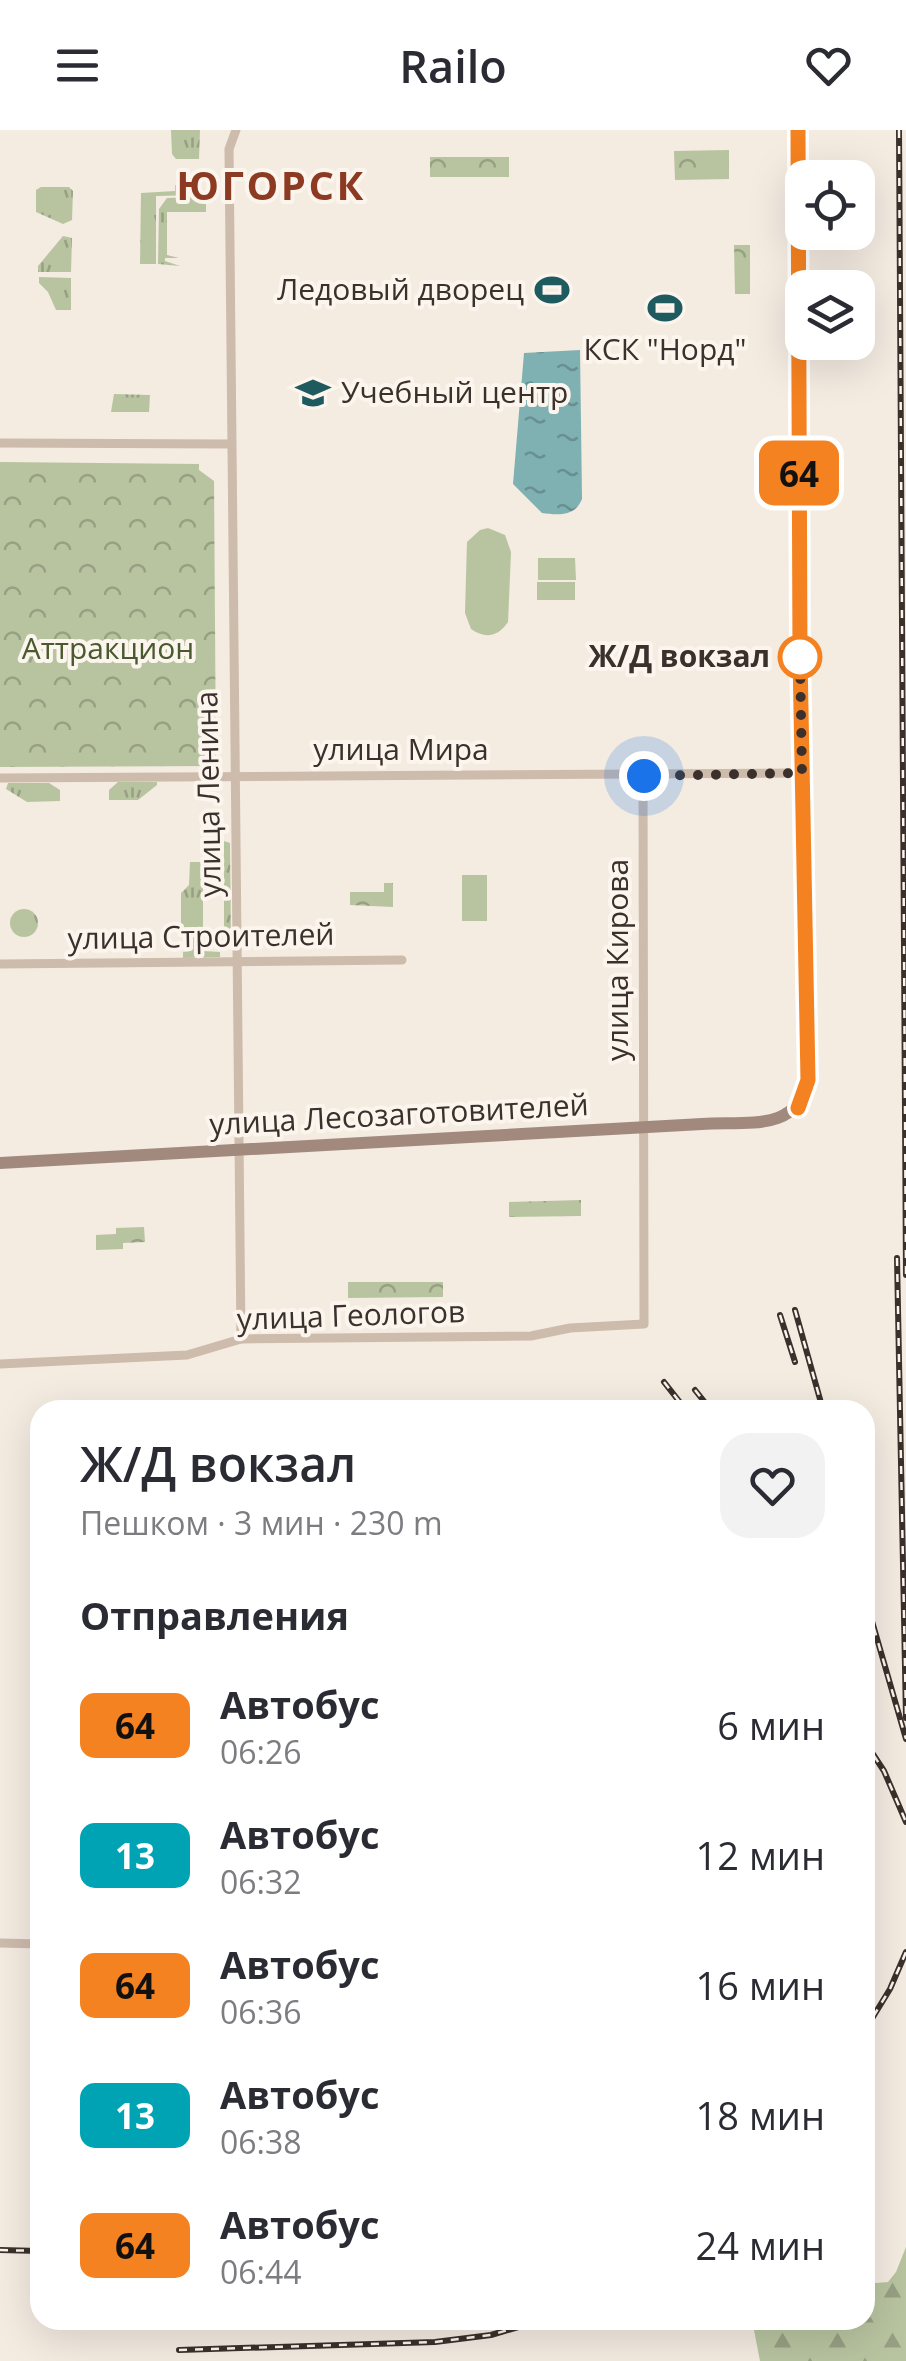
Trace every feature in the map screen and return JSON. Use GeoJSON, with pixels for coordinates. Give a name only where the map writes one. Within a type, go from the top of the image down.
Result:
{"type":"FeatureCollection","features":[{"type":"Feature","properties":{"kind":"main road"},"geometry":{"type":"LineString","coordinates":[[798,130],[802,773]]}},
{"type":"Feature","properties":{"kind":"main road","name":"улица Лесозаготовителей"},"geometry":{"type":"LineString","coordinates":[[0,1162],[780,1119],[798,1108],[808,1080],[802,773]]}},
{"type":"Feature","properties":{"kind":"street","name":"улица Ленина"},"geometry":{"type":"LineString","coordinates":[[236,130],[229,150],[241,1340]]}},
{"type":"Feature","properties":{"kind":"street"},"geometry":{"type":"LineString","coordinates":[[0,443],[231,444]]}},
{"type":"Feature","properties":{"kind":"street","name":"улица Мира"},"geometry":{"type":"LineString","coordinates":[[0,778],[802,773]]}},
{"type":"Feature","properties":{"kind":"street","name":"улица Кирова"},"geometry":{"type":"LineString","coordinates":[[644,776],[644,1324]]}},
{"type":"Feature","properties":{"kind":"street","name":"улица Строителей"},"geometry":{"type":"LineString","coordinates":[[0,964],[402,960]]}},
{"type":"Feature","properties":{"kind":"street","name":"улица Геологов"},"geometry":{"type":"LineString","coordinates":[[0,1364],[194,1354],[241,1340],[530,1336],[570,1328],[644,1324]]}},
{"type":"Feature","properties":{"kind":"street"},"geometry":{"type":"LineString","coordinates":[[0,1943],[30,1944]]}},
{"type":"Feature","properties":{"kind":"green space"},"geometry":{"type":"Polygon","coordinates":[[[171,130],[200,130],[199,159],[176,159],[172,154],[171,130]]]}},
{"type":"Feature","properties":{"kind":"green space"},"geometry":{"type":"Polygon","coordinates":[[[729,150],[729,179],[675,180],[674,151],[729,150]]]}},
{"type":"Feature","properties":{"kind":"green space"},"geometry":{"type":"Polygon","coordinates":[[[430,157],[509,157],[509,177],[430,177],[430,157]]]}},
{"type":"Feature","properties":{"kind":"green space"},"geometry":{"type":"Polygon","coordinates":[[[175,185],[198,186],[198,195],[156,196],[156,264],[140,264],[141,193],[175,191],[175,185]]]}},
{"type":"Feature","properties":{"kind":"green space"},"geometry":{"type":"Polygon","coordinates":[[[69,187],[73,191],[72,220],[63,224],[36,212],[36,190],[69,187]]]}},
{"type":"Feature","properties":{"kind":"green space"},"geometry":{"type":"Polygon","coordinates":[[[202,197],[206,212],[167,212],[167,255],[179,258],[165,261],[180,266],[158,264],[159,209],[167,198],[202,197]]]}},
{"type":"Feature","properties":{"kind":"green space"},"geometry":{"type":"Polygon","coordinates":[[[63,236],[72,238],[71,272],[38,272],[38,266],[63,236]]]}},
{"type":"Feature","properties":{"kind":"green space"},"geometry":{"type":"Polygon","coordinates":[[[734,245],[750,245],[750,294],[735,294],[734,245]]]}},
{"type":"Feature","properties":{"kind":"green space"},"geometry":{"type":"Polygon","coordinates":[[[39,277],[71,278],[71,310],[56,310],[39,277]]]}},
{"type":"Feature","properties":{"kind":"green space"},"geometry":{"type":"Polygon","coordinates":[[[114,394],[150,395],[149,412],[111,412],[114,394]]]}},
{"type":"Feature","properties":{"kind":"green space","name":"Аттракцион"},"geometry":{"type":"Polygon","coordinates":[[[0,462],[199,464],[199,470],[214,481],[216,766],[0,767],[0,462]]]}},
{"type":"Feature","properties":{"kind":"green space"},"geometry":{"type":"Polygon","coordinates":[[[488,528],[505,535],[511,552],[508,622],[500,631],[486,635],[471,629],[465,613],[467,542],[488,528]]]}},
{"type":"Feature","properties":{"kind":"green space"},"geometry":{"type":"Polygon","coordinates":[[[538,558],[575,558],[576,580],[538,580],[538,558]]]}},
{"type":"Feature","properties":{"kind":"green space"},"geometry":{"type":"Polygon","coordinates":[[[537,582],[575,582],[575,600],[537,600],[537,582]]]}},
{"type":"Feature","properties":{"kind":"green space"},"geometry":{"type":"Polygon","coordinates":[[[118,782],[157,785],[138,800],[109,800],[109,790],[118,782]]]}},
{"type":"Feature","properties":{"kind":"green space"},"geometry":{"type":"Polygon","coordinates":[[[8,783],[49,783],[60,790],[60,801],[27,802],[6,789],[8,783]]]}},
{"type":"Feature","properties":{"kind":"green space"},"geometry":{"type":"Polygon","coordinates":[[[224,841],[230,843],[231,938],[227,941],[224,941],[224,841]]]}},
{"type":"Feature","properties":{"kind":"green space"},"geometry":{"type":"Polygon","coordinates":[[[190,862],[203,862],[203,951],[220,952],[220,957],[183,958],[183,952],[191,951],[193,934],[181,928],[181,893],[189,885],[190,862]]]}},
{"type":"Feature","properties":{"kind":"green space"},"geometry":{"type":"Polygon","coordinates":[[[462,875],[487,875],[487,921],[462,921],[462,875]]]}},
{"type":"Feature","properties":{"kind":"green space"},"geometry":{"type":"Polygon","coordinates":[[[384,883],[393,883],[393,907],[350,905],[350,892],[384,892],[384,883]]]}},
{"type":"Feature","properties":{"kind":"green space"},"geometry":{"type":"Polygon","coordinates":[[[24,909],[34,913],[38,923],[34,933],[24,937],[14,933],[10,923],[14,913],[24,909]]]}},
{"type":"Feature","properties":{"kind":"green space"},"geometry":{"type":"Polygon","coordinates":[[[581,1200],[581,1216],[509,1217],[509,1202],[581,1200]]]}},
{"type":"Feature","properties":{"kind":"green space"},"geometry":{"type":"Polygon","coordinates":[[[144,1227],[145,1242],[123,1243],[123,1249],[96,1250],[96,1235],[116,1234],[116,1228],[144,1227]]]}},
{"type":"Feature","properties":{"kind":"green space"},"geometry":{"type":"Polygon","coordinates":[[[348,1282],[443,1282],[443,1297],[348,1298],[348,1282]]]}},
{"type":"Feature","properties":{"kind":"green space"},"geometry":{"type":"Polygon","coordinates":[[[906,2247],[906,2361],[760,2361],[754,2330],[875,2330],[875,2283],[888,2282],[906,2247]]]}},
{"type":"Feature","properties":{"kind":"water"},"geometry":{"type":"Polygon","coordinates":[[[580,350],[582,499],[570,512],[542,513],[513,484],[524,353],[580,350]]]}},
{"type":"Feature","properties":{"kind":"railway"},"geometry":{"type":"LineString","coordinates":[[899,130],[906,1275]]}},
{"type":"Feature","properties":{"kind":"railway"},"geometry":{"type":"LineString","coordinates":[[897,1258],[906,1718]]}},
{"type":"Feature","properties":{"kind":"railway"},"geometry":{"type":"LineString","coordinates":[[795,1310],[820,1400]]}},
{"type":"Feature","properties":{"kind":"railway"},"geometry":{"type":"LineString","coordinates":[[780,1315],[795,1362]]}},
{"type":"Feature","properties":{"kind":"railway"},"geometry":{"type":"LineString","coordinates":[[664,1382],[678,1400]]}},
{"type":"Feature","properties":{"kind":"railway"},"geometry":{"type":"LineString","coordinates":[[695,1390],[703,1400]]}},
{"type":"Feature","properties":{"kind":"railway"},"geometry":{"type":"LineString","coordinates":[[875,1632],[906,1739]]}},
{"type":"Feature","properties":{"kind":"railway"},"geometry":{"type":"LineString","coordinates":[[875,1757],[906,1822]]}},
{"type":"Feature","properties":{"kind":"railway"},"geometry":{"type":"LineString","coordinates":[[875,2014],[906,1952]]}},
{"type":"Feature","properties":{"kind":"railway"},"geometry":{"type":"LineString","coordinates":[[0,2250],[30,2251]]}},
{"type":"Feature","properties":{"kind":"railway"},"geometry":{"type":"LineString","coordinates":[[179,2350],[435,2342],[508,2330]]}},
{"type":"Feature","properties":{"kind":"bus line","name":"64"},"geometry":{"type":"LineString","coordinates":[[798,130],[800,656],[808,1080],[798,1108]]}},
{"type":"Feature","properties":{"kind":"place","name":"Ледовый дворец"},"geometry":{"type":"Point","coordinates":[552,290]}},
{"type":"Feature","properties":{"kind":"place","name":"КСК \"Норд\""},"geometry":{"type":"Point","coordinates":[665,308]}},
{"type":"Feature","properties":{"kind":"place","name":"Учебный центр"},"geometry":{"type":"Point","coordinates":[313,393]}},
{"type":"Feature","properties":{"kind":"place","name":"Ж/Д вокзал"},"geometry":{"type":"Point","coordinates":[800,657]}},
{"type":"Feature","properties":{"kind":"district","name":"ЮГОРСК"},"geometry":{"type":"Point","coordinates":[271,186]}},
{"type":"Feature","properties":{"kind":"route"},"geometry":{"type":"LineString","coordinates":[[644,776],[802,773],[800,657]]}}]}
